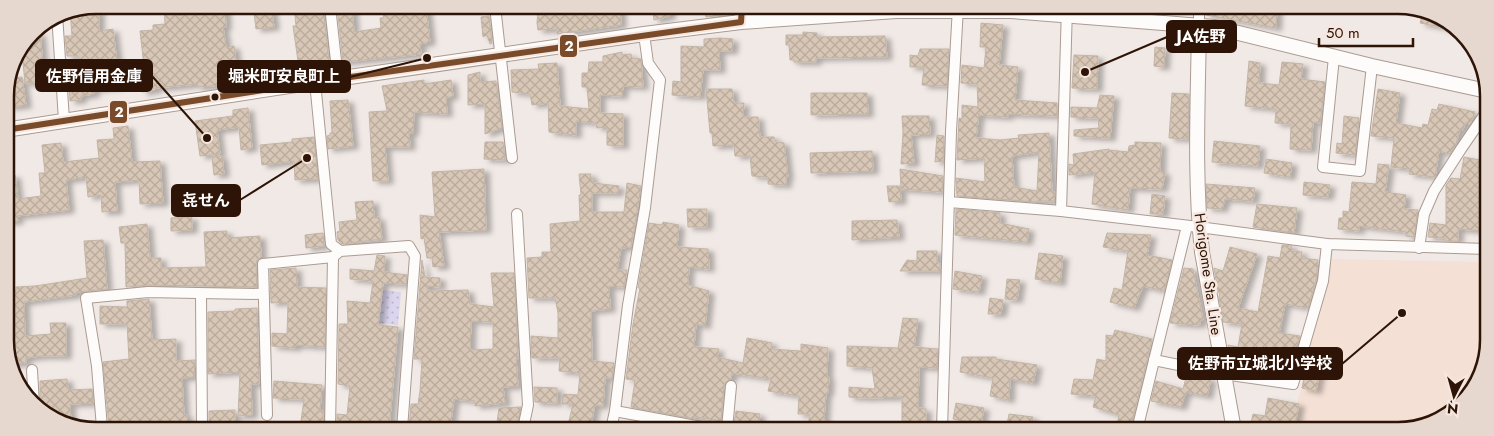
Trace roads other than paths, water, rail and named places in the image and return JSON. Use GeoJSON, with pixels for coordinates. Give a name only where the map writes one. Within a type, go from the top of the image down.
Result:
{"type":"FeatureCollection","features":[{"type":"Feature","properties":{"kind":"main road"},"geometry":{"type":"LineString","coordinates":[[14,128],[644,34],[741,22],[854,14]]}},
{"type":"Feature","properties":{"kind":"main road"},"geometry":{"type":"LineString","coordinates":[[1094,14],[1199,25],[1230,31],[1372,66],[1480,89]]}},
{"type":"Feature","properties":{"kind":"main road","name":"Horigome Sta. Line"},"geometry":{"type":"LineString","coordinates":[[1199,25],[1198,149],[1193,226],[1202,252],[1232,422]]}},
{"type":"Feature","properties":{"kind":"street"},"geometry":{"type":"LineString","coordinates":[[331,14],[338,79]]}},
{"type":"Feature","properties":{"kind":"street"},"geometry":{"type":"LineString","coordinates":[[496,14],[512,158]]}},
{"type":"Feature","properties":{"kind":"street"},"geometry":{"type":"LineString","coordinates":[[741,22],[742,14]]}},
{"type":"Feature","properties":{"kind":"street"},"geometry":{"type":"LineString","coordinates":[[942,422],[951,131],[958,14]]}},
{"type":"Feature","properties":{"kind":"street"},"geometry":{"type":"LineString","coordinates":[[1061,211],[1066,14]]}},
{"type":"Feature","properties":{"kind":"street"},"geometry":{"type":"LineString","coordinates":[[1199,25],[1200,14]]}},
{"type":"Feature","properties":{"kind":"street"},"geometry":{"type":"LineString","coordinates":[[58,24],[64,120]]}},
{"type":"Feature","properties":{"kind":"street"},"geometry":{"type":"LineString","coordinates":[[613,422],[628,305],[645,208],[660,80],[648,63],[644,34]]}},
{"type":"Feature","properties":{"kind":"street"},"geometry":{"type":"LineString","coordinates":[[1334,57],[1324,167],[1360,171],[1372,66]]}},
{"type":"Feature","properties":{"kind":"street"},"geometry":{"type":"LineString","coordinates":[[315,82],[331,244],[336,254],[330,422]]}},
{"type":"Feature","properties":{"kind":"street"},"geometry":{"type":"LineString","coordinates":[[1419,248],[1424,214],[1434,191],[1460,148],[1480,121]]}},
{"type":"Feature","properties":{"kind":"street"},"geometry":{"type":"LineString","coordinates":[[950,202],[1061,211],[1327,244],[1480,249]]}},
{"type":"Feature","properties":{"kind":"street"},"geometry":{"type":"LineString","coordinates":[[517,214],[528,405],[524,422]]}},
{"type":"Feature","properties":{"kind":"street"},"geometry":{"type":"LineString","coordinates":[[1139,422],[1154,360],[1193,226]]}},
{"type":"Feature","properties":{"kind":"street"},"geometry":{"type":"LineString","coordinates":[[1154,360],[1223,374],[1293,384],[1323,281],[1327,244]]}},
{"type":"Feature","properties":{"kind":"street"},"geometry":{"type":"LineString","coordinates":[[267,415],[262,264],[409,246],[415,256],[403,422]]}},
{"type":"Feature","properties":{"kind":"street"},"geometry":{"type":"LineString","coordinates":[[102,422],[97,366],[86,298],[148,292],[263,294]]}},
{"type":"Feature","properties":{"kind":"street"},"geometry":{"type":"LineString","coordinates":[[197,293],[201,296],[202,422]]}},
{"type":"Feature","properties":{"kind":"street"},"geometry":{"type":"LineString","coordinates":[[32,370],[33,393]]}},
{"type":"Feature","properties":{"kind":"street"},"geometry":{"type":"LineString","coordinates":[[727,422],[731,386]]}},
{"type":"Feature","properties":{"kind":"street"},"geometry":{"type":"LineString","coordinates":[[615,411],[655,422]]}},
{"type":"Feature","properties":{"kind":"place","name":"堀米町安良町上"},"geometry":{"type":"Point","coordinates":[427,58]}},
{"type":"Feature","properties":{"kind":"place","name":"JA佐野"},"geometry":{"type":"Point","coordinates":[1085,72]}},
{"type":"Feature","properties":{"kind":"place","name":"佐野信用金庫"},"geometry":{"type":"Point","coordinates":[207,138]}},
{"type":"Feature","properties":{"kind":"place","name":"㐂せん"},"geometry":{"type":"Point","coordinates":[307,158]}},
{"type":"Feature","properties":{"kind":"place","name":"佐野市立城北小学校"},"geometry":{"type":"Point","coordinates":[1402,313]}}]}
